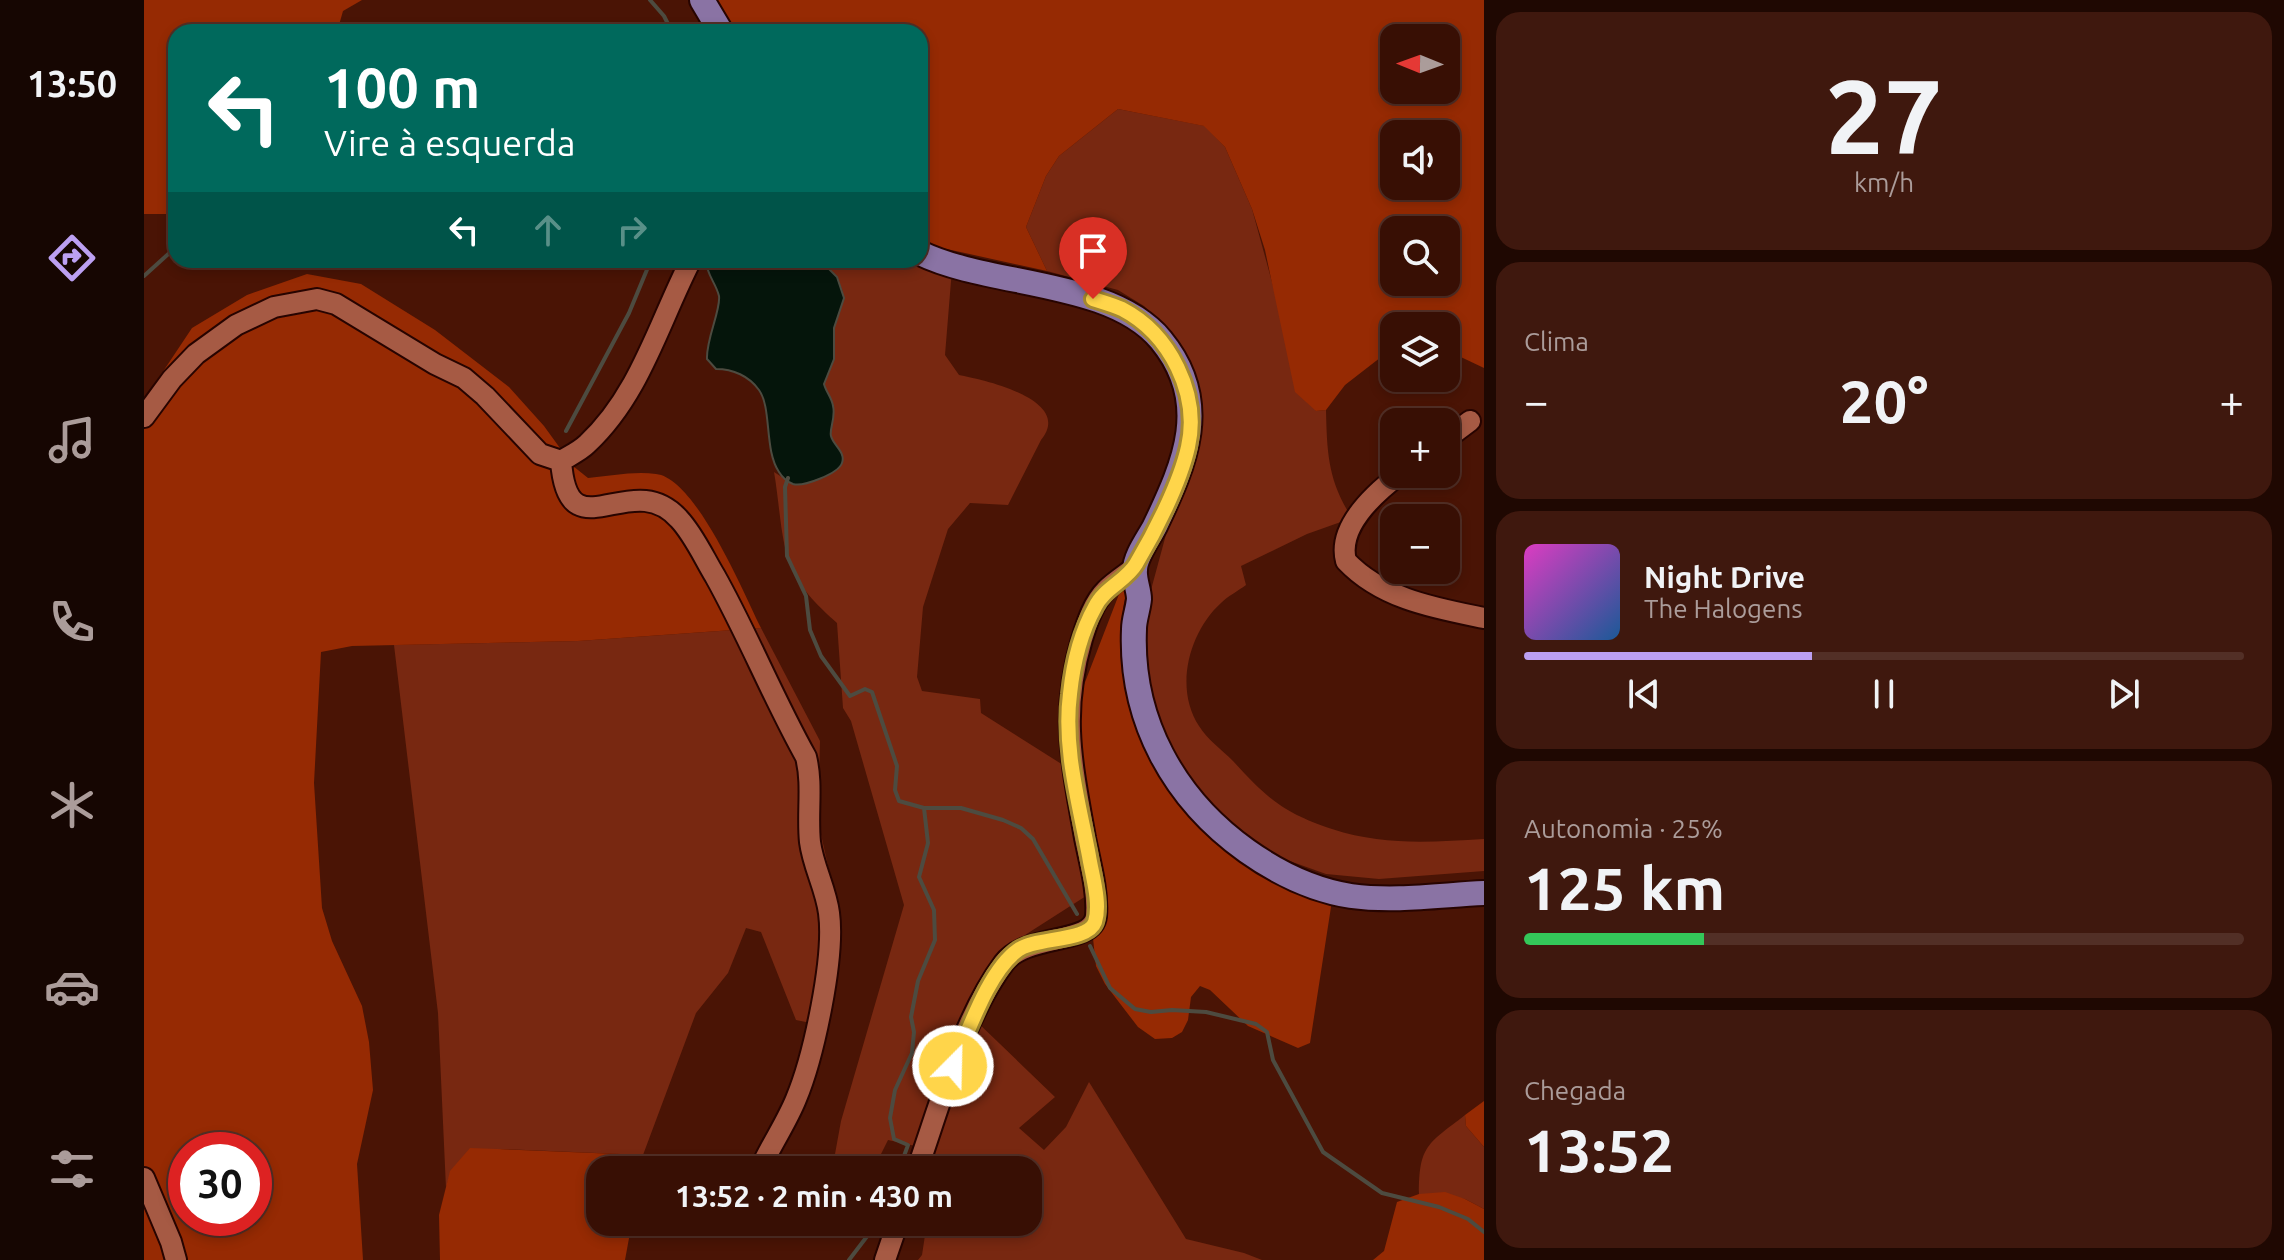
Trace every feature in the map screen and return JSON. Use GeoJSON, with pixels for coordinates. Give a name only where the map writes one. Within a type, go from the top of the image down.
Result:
{"type":"FeatureCollection","features":[{"type":"Feature","properties":{"kind":"main road"},"geometry":{"type":"LineString","coordinates":[[702,0],[716,24]]}},
{"type":"Feature","properties":{"kind":"main road"},"geometry":{"type":"LineString","coordinates":[[928,256],[963,270],[1093,299],[1122,309],[1161,339],[1183,381],[1191,422],[1188,446],[1179,475],[1134,568],[1139,597],[1134,628],[1135,668],[1143,709],[1156,746],[1172,776],[1195,807],[1226,836],[1262,862],[1323,890],[1380,898],[1484,893]]}},
{"type":"Feature","properties":{"kind":"street"},"geometry":{"type":"LineString","coordinates":[[561,461],[586,445],[635,380],[687,268]]}},
{"type":"Feature","properties":{"kind":"street"},"geometry":{"type":"LineString","coordinates":[[144,417],[172,379],[196,354],[236,325],[274,307],[317,299],[336,304],[464,378],[540,454],[561,461]]}},
{"type":"Feature","properties":{"kind":"street"},"geometry":{"type":"LineString","coordinates":[[1460,428],[1470,421]]}},
{"type":"Feature","properties":{"kind":"street"},"geometry":{"type":"LineString","coordinates":[[561,461],[563,484],[569,499],[583,508],[652,500],[665,506],[680,520],[737,617],[806,757],[811,777],[810,838],[829,910],[831,943],[820,1008],[796,1099],[767,1156]]}},
{"type":"Feature","properties":{"kind":"street"},"geometry":{"type":"LineString","coordinates":[[1385,488],[1368,503],[1348,533],[1344,544],[1346,561],[1369,581],[1391,593],[1422,604],[1484,618]]}},
{"type":"Feature","properties":{"kind":"street"},"geometry":{"type":"LineString","coordinates":[[922,1156],[953,1066],[983,997],[1006,961],[1020,948],[1083,934],[1094,926],[1094,887],[1071,757],[1070,690],[1093,608],[1105,591],[1134,568]]}},
{"type":"Feature","properties":{"kind":"street"},"geometry":{"type":"LineString","coordinates":[[144,1178],[176,1260]]}},
{"type":"Feature","properties":{"kind":"street"},"geometry":{"type":"LineString","coordinates":[[885,1260],[893,1236]]}},
{"type":"Feature","properties":{"kind":"shaded area"},"geometry":{"type":"Polygon","coordinates":[[[144,0],[362,0],[343,11],[339,24],[168,24],[168,214],[144,214],[144,0]]]}},
{"type":"Feature","properties":{"kind":"shaded area"},"geometry":{"type":"Polygon","coordinates":[[[709,0],[1484,0],[1484,368],[1460,357],[1460,312],[1380,312],[1380,358],[1345,385],[1326,410],[1316,411],[1295,392],[1265,250],[1252,209],[1225,147],[1204,126],[1118,109],[1059,156],[1046,176],[1026,227],[1047,271],[928,242],[928,24],[726,24],[709,0]]]}},
{"type":"Feature","properties":{"kind":"shaded area"},"geometry":{"type":"Polygon","coordinates":[[[1118,109],[1205,126],[1225,147],[1252,209],[1275,293],[1316,411],[1326,410],[1333,479],[1352,518],[1307,534],[1241,566],[1246,585],[1224,600],[1210,615],[1193,645],[1187,678],[1191,711],[1210,740],[1266,795],[1288,810],[1332,829],[1370,838],[1408,842],[1484,839],[1484,871],[1379,879],[1326,874],[1273,855],[1221,815],[1182,768],[1154,713],[1143,662],[1145,612],[1171,516],[1184,358],[1168,328],[1144,306],[1118,290],[1047,271],[1026,227],[1046,176],[1059,156],[1118,109]]]}},
{"type":"Feature","properties":{"kind":"shaded area"},"geometry":{"type":"Polygon","coordinates":[[[928,262],[952,269],[945,355],[959,375],[1022,394],[1046,414],[1048,426],[1008,505],[970,503],[948,529],[923,607],[917,677],[922,691],[980,699],[981,713],[1082,777],[1097,889],[1025,935],[974,1019],[1055,1097],[1019,1128],[1044,1150],[1066,1127],[1089,1082],[1186,1239],[1262,1260],[918,1260],[922,1255],[925,1236],[1042,1236],[1042,1156],[926,1156],[920,1147],[888,1140],[880,1156],[835,1156],[841,1121],[904,905],[851,721],[843,708],[837,623],[808,594],[788,559],[774,472],[794,485],[802,484],[827,474],[842,459],[830,436],[834,408],[824,384],[834,359],[834,328],[843,292],[837,277],[828,268],[928,268],[928,262]]]}},
{"type":"Feature","properties":{"kind":"shaded area"},"geometry":{"type":"Polygon","coordinates":[[[828,268],[837,277],[844,298],[834,328],[834,359],[824,384],[834,410],[831,436],[843,459],[839,467],[827,475],[798,484],[783,477],[774,463],[766,407],[759,390],[745,377],[716,369],[707,359],[719,296],[708,270],[828,268]]]}},
{"type":"Feature","properties":{"kind":"shaded area"},"geometry":{"type":"Polygon","coordinates":[[[307,274],[361,284],[435,330],[509,387],[544,426],[573,466],[588,478],[648,473],[671,480],[687,495],[717,540],[761,628],[578,641],[352,646],[321,652],[314,783],[322,908],[332,941],[362,1006],[373,1090],[357,1164],[363,1260],[144,1260],[144,400],[192,328],[247,295],[307,274]]]}},
{"type":"Feature","properties":{"kind":"shaded area"},"geometry":{"type":"Polygon","coordinates":[[[1121,589],[1127,592],[1123,608],[1122,667],[1127,698],[1148,758],[1165,785],[1206,833],[1243,862],[1280,879],[1333,894],[1310,1043],[1298,1048],[1248,1026],[1210,990],[1200,986],[1191,997],[1188,1020],[1182,1032],[1172,1038],[1155,1039],[1138,1027],[1105,984],[1096,966],[1080,718],[1082,690],[1121,589]]]}},
{"type":"Feature","properties":{"kind":"shaded area"},"geometry":{"type":"Polygon","coordinates":[[[761,628],[820,741],[818,821],[837,906],[816,1024],[796,1020],[761,932],[746,928],[728,973],[696,1013],[643,1155],[502,1149],[451,1171],[446,1188],[438,1013],[394,645],[578,641],[761,628]]]}},
{"type":"Feature","properties":{"kind":"shaded area"},"geometry":{"type":"Polygon","coordinates":[[[1484,1101],[1484,1147],[1466,1126],[1465,1115],[1484,1101]]]}},
{"type":"Feature","properties":{"kind":"shaded area"},"geometry":{"type":"Polygon","coordinates":[[[1465,1115],[1466,1126],[1484,1147],[1484,1209],[1465,1199],[1419,1194],[1421,1165],[1428,1147],[1465,1115]]]}},
{"type":"Feature","properties":{"kind":"shaded area"},"geometry":{"type":"Polygon","coordinates":[[[470,1148],[643,1155],[586,1156],[586,1236],[629,1236],[625,1260],[440,1260],[439,1215],[450,1171],[470,1148]]]}},
{"type":"Feature","properties":{"kind":"shaded area"},"geometry":{"type":"Polygon","coordinates":[[[1445,1192],[1484,1209],[1484,1260],[1373,1260],[1384,1251],[1397,1202],[1419,1194],[1445,1192]]]}},
{"type":"Feature","properties":{"kind":"waterway"},"geometry":{"type":"LineString","coordinates":[[650,0],[668,24]]}},
{"type":"Feature","properties":{"kind":"waterway"},"geometry":{"type":"LineString","coordinates":[[144,276],[168,254]]}},
{"type":"Feature","properties":{"kind":"waterway"},"geometry":{"type":"LineString","coordinates":[[566,431],[629,313],[648,268]]}},
{"type":"Feature","properties":{"kind":"waterway"},"geometry":{"type":"LineString","coordinates":[[788,478],[785,487],[787,556],[806,596],[810,630],[821,656],[850,696],[865,689],[872,692],[897,766],[895,790],[899,801],[924,808],[961,808],[1021,828],[1033,839],[1077,914]]}},
{"type":"Feature","properties":{"kind":"waterway"},"geometry":{"type":"LineString","coordinates":[[904,1156],[908,1145],[894,1139],[890,1118],[895,1090],[912,1053],[914,1032],[911,1017],[918,981],[935,940],[934,910],[919,877],[928,843],[924,808]]}},
{"type":"Feature","properties":{"kind":"waterway"},"geometry":{"type":"LineString","coordinates":[[1090,946],[1110,988],[1135,1009],[1206,1012],[1256,1024],[1267,1032],[1273,1060],[1323,1152],[1382,1193],[1439,1207],[1468,1219],[1484,1232]]}},
{"type":"Feature","properties":{"kind":"waterway"},"geometry":{"type":"LineString","coordinates":[[849,1260],[867,1236]]}},
{"type":"Feature","properties":{"kind":"route"},"geometry":{"type":"LineString","coordinates":[[953,1066],[983,997],[1006,961],[1020,948],[1083,934],[1094,926],[1094,887],[1068,728],[1070,690],[1093,608],[1105,591],[1134,568],[1179,475],[1188,446],[1191,422],[1183,381],[1161,339],[1122,309],[1093,299]]}}]}
